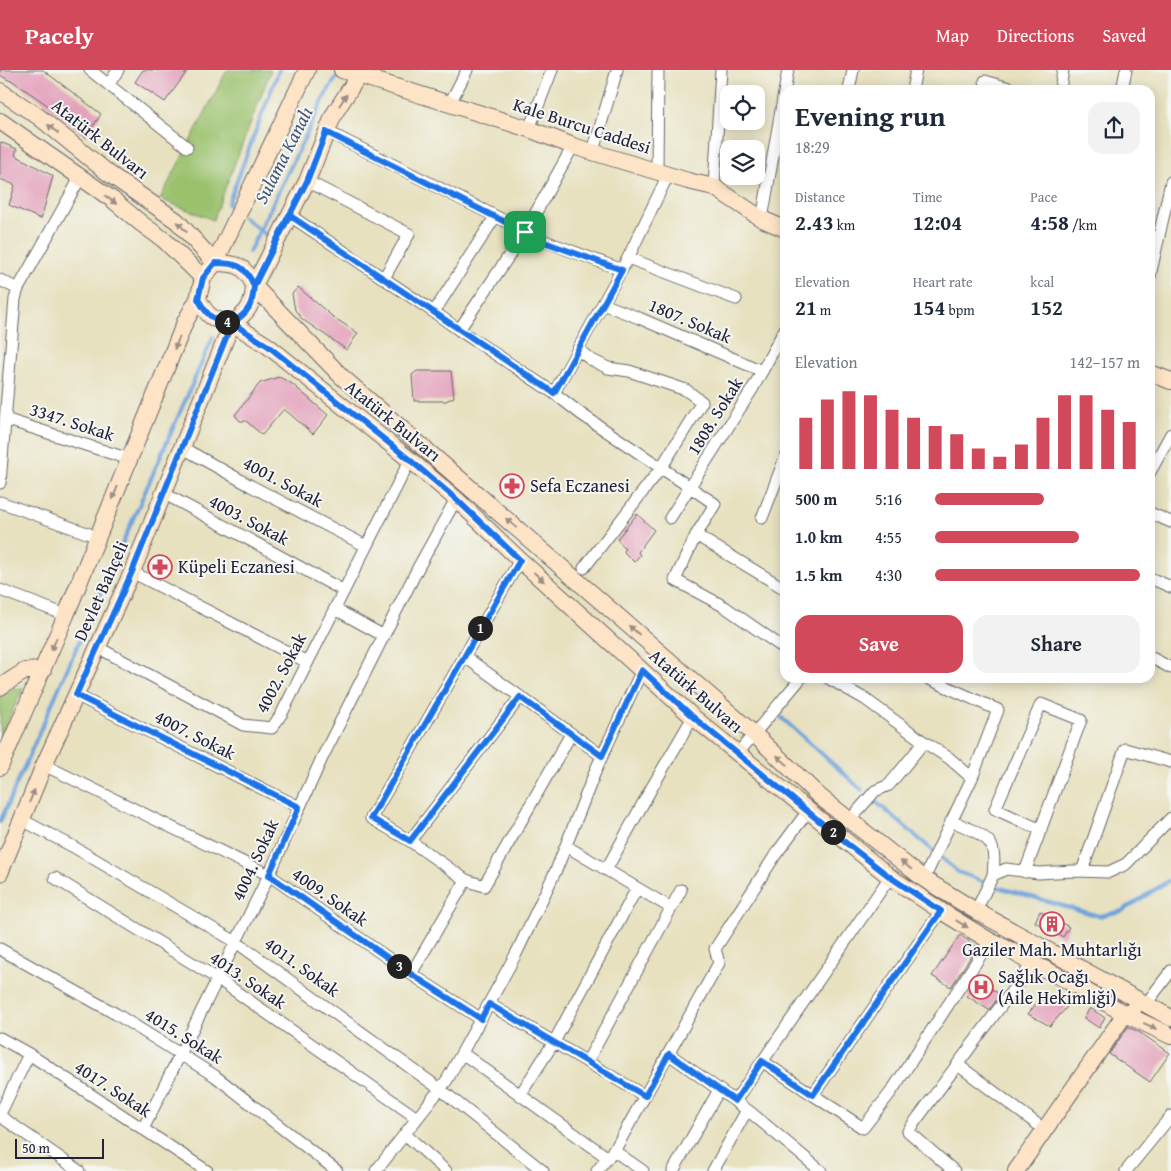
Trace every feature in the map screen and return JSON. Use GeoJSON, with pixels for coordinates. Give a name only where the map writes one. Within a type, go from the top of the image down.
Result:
{"type":"FeatureCollection","features":[{"type":"Feature","properties":{"kind":"main road"},"geometry":{"type":"LineString","coordinates":[[215,263],[234,263],[248,273],[254,286],[254,299],[245,315],[232,323],[216,320],[205,312],[198,299],[203,278],[215,263],[308,70]]}},
{"type":"Feature","properties":{"kind":"main road","name":"Kale Burcu Caddesi"},"geometry":{"type":"LineString","coordinates":[[342,70],[361,73],[574,146],[688,181],[714,187],[762,219],[780,227]]}},
{"type":"Feature","properties":{"kind":"main road"},"geometry":{"type":"LineString","coordinates":[[254,286],[307,181],[334,114],[361,73]]}},
{"type":"Feature","properties":{"kind":"main road","name":"Atatürk Bulvarı"},"geometry":{"type":"LineString","coordinates":[[0,91],[39,117],[108,173],[177,221],[215,263]]}},
{"type":"Feature","properties":{"kind":"main road"},"geometry":{"type":"LineString","coordinates":[[0,121],[113,200],[164,240],[203,278]]}},
{"type":"Feature","properties":{"kind":"main road","name":"Atatürk Bulvarı"},"geometry":{"type":"LineString","coordinates":[[254,286],[342,377],[754,734],[848,821],[924,879],[976,911],[1171,1018]]}},
{"type":"Feature","properties":{"kind":"main road","name":"Devlet Bahçeli"},"geometry":{"type":"LineString","coordinates":[[0,767],[66,615],[185,322],[198,299]]}},
{"type":"Feature","properties":{"kind":"main road","name":"Atatürk Bulvarı"},"geometry":{"type":"LineString","coordinates":[[232,323],[268,346],[410,460],[456,499],[520,560],[693,717],[890,877],[990,941],[1171,1036]]}},
{"type":"Feature","properties":{"kind":"main road","name":"Devlet Bahçeli"},"geometry":{"type":"LineString","coordinates":[[0,873],[44,765],[132,572],[232,323]]}},
{"type":"Feature","properties":{"kind":"main road"},"geometry":{"type":"LineString","coordinates":[[1155,375],[1171,381]]}},
{"type":"Feature","properties":{"kind":"main road"},"geometry":{"type":"LineString","coordinates":[[0,687],[25,671],[43,670]]}},
{"type":"Feature","properties":{"kind":"main road"},"geometry":{"type":"LineString","coordinates":[[1016,1171],[1126,1014],[1146,1004]]}},
{"type":"Feature","properties":{"kind":"street"},"geometry":{"type":"LineString","coordinates":[[90,70],[187,147]]}},
{"type":"Feature","properties":{"kind":"street"},"geometry":{"type":"LineString","coordinates":[[108,84],[118,70]]}},
{"type":"Feature","properties":{"kind":"street"},"geometry":{"type":"LineString","coordinates":[[450,103],[467,70]]}},
{"type":"Feature","properties":{"kind":"street"},"geometry":{"type":"LineString","coordinates":[[529,130],[552,70]]}},
{"type":"Feature","properties":{"kind":"street"},"geometry":{"type":"LineString","coordinates":[[593,151],[617,70]]}},
{"type":"Feature","properties":{"kind":"street"},"geometry":{"type":"LineString","coordinates":[[554,393],[628,258],[662,173],[658,70]]}},
{"type":"Feature","properties":{"kind":"street"},"geometry":{"type":"LineString","coordinates":[[714,187],[721,70]]}},
{"type":"Feature","properties":{"kind":"street"},"geometry":{"type":"LineString","coordinates":[[785,85],[788,70]]}},
{"type":"Feature","properties":{"kind":"street"},"geometry":{"type":"LineString","coordinates":[[850,85],[853,70]]}},
{"type":"Feature","properties":{"kind":"street"},"geometry":{"type":"LineString","coordinates":[[913,85],[916,70]]}},
{"type":"Feature","properties":{"kind":"street"},"geometry":{"type":"LineString","coordinates":[[1061,85],[1063,70]]}},
{"type":"Feature","properties":{"kind":"street"},"geometry":{"type":"LineString","coordinates":[[1123,85],[1126,70]]}},
{"type":"Feature","properties":{"kind":"street"},"geometry":{"type":"LineString","coordinates":[[985,81],[999,85]]}},
{"type":"Feature","properties":{"kind":"street"},"geometry":{"type":"LineString","coordinates":[[762,219],[780,116]]}},
{"type":"Feature","properties":{"kind":"street"},"geometry":{"type":"LineString","coordinates":[[326,132],[544,242],[622,270]]}},
{"type":"Feature","properties":{"kind":"street"},"geometry":{"type":"LineString","coordinates":[[459,330],[525,232],[574,146]]}},
{"type":"Feature","properties":{"kind":"street"},"geometry":{"type":"LineString","coordinates":[[0,483],[18,289],[80,178]]}},
{"type":"Feature","properties":{"kind":"street"},"geometry":{"type":"LineString","coordinates":[[307,181],[409,234],[384,278]]}},
{"type":"Feature","properties":{"kind":"street"},"geometry":{"type":"LineString","coordinates":[[1155,254],[1171,182]]}},
{"type":"Feature","properties":{"kind":"street"},"geometry":{"type":"LineString","coordinates":[[289,215],[715,504],[696,535],[675,580],[725,607],[780,646]]}},
{"type":"Feature","properties":{"kind":"street"},"geometry":{"type":"LineString","coordinates":[[434,312],[495,217]]}},
{"type":"Feature","properties":{"kind":"street"},"geometry":{"type":"LineString","coordinates":[[628,258],[736,299]]}},
{"type":"Feature","properties":{"kind":"street"},"geometry":{"type":"LineString","coordinates":[[0,280],[18,289]]}},
{"type":"Feature","properties":{"kind":"street","name":"1807. Sokak"},"geometry":{"type":"LineString","coordinates":[[603,304],[762,371]]}},
{"type":"Feature","properties":{"kind":"street","name":"1808. Sokak"},"geometry":{"type":"LineString","coordinates":[[670,518],[762,371],[780,338]]}},
{"type":"Feature","properties":{"kind":"street"},"geometry":{"type":"LineString","coordinates":[[579,350],[590,359],[608,368],[629,371],[686,390],[702,402],[661,468],[584,568]]}},
{"type":"Feature","properties":{"kind":"street","name":"3347. Sokak"},"geometry":{"type":"LineString","coordinates":[[5,419],[129,459]]}},
{"type":"Feature","properties":{"kind":"street"},"geometry":{"type":"LineString","coordinates":[[1155,463],[1171,434]]}},
{"type":"Feature","properties":{"kind":"street","name":"4001. Sokak"},"geometry":{"type":"LineString","coordinates":[[183,448],[366,546]]}},
{"type":"Feature","properties":{"kind":"street","name":"4002. Sokak"},"geometry":{"type":"LineString","coordinates":[[97,646],[244,725],[257,728],[272,728],[282,713],[410,460]]}},
{"type":"Feature","properties":{"kind":"street"},"geometry":{"type":"LineString","coordinates":[[762,518],[780,472]]}},
{"type":"Feature","properties":{"kind":"street","name":"4003. Sokak"},"geometry":{"type":"LineString","coordinates":[[164,494],[344,591]]}},
{"type":"Feature","properties":{"kind":"street","name":"4004. Sokak"},"geometry":{"type":"LineString","coordinates":[[143,1130],[269,875],[299,807],[384,636],[456,499]]}},
{"type":"Feature","properties":{"kind":"street"},"geometry":{"type":"LineString","coordinates":[[0,502],[98,537]]}},
{"type":"Feature","properties":{"kind":"street"},"geometry":{"type":"LineString","coordinates":[[1155,514],[1171,522]]}},
{"type":"Feature","properties":{"kind":"street"},"geometry":{"type":"LineString","coordinates":[[696,535],[780,586]]}},
{"type":"Feature","properties":{"kind":"street"},"geometry":{"type":"LineString","coordinates":[[520,560],[371,818],[410,841],[466,880],[484,886],[571,734]]}},
{"type":"Feature","properties":{"kind":"street"},"geometry":{"type":"LineString","coordinates":[[132,572],[307,662]]}},
{"type":"Feature","properties":{"kind":"street"},"geometry":{"type":"LineString","coordinates":[[1155,580],[1171,586]]}},
{"type":"Feature","properties":{"kind":"street"},"geometry":{"type":"LineString","coordinates":[[0,590],[66,615]]}},
{"type":"Feature","properties":{"kind":"street"},"geometry":{"type":"LineString","coordinates":[[335,609],[384,636]]}},
{"type":"Feature","properties":{"kind":"street"},"geometry":{"type":"LineString","coordinates":[[464,656],[602,756]]}},
{"type":"Feature","properties":{"kind":"street"},"geometry":{"type":"LineString","coordinates":[[1155,660],[1171,668]]}},
{"type":"Feature","properties":{"kind":"street"},"geometry":{"type":"LineString","coordinates":[[382,1169],[405,1134],[447,1080],[516,954],[566,846],[602,756],[642,670]]}},
{"type":"Feature","properties":{"kind":"street"},"geometry":{"type":"LineString","coordinates":[[738,753],[797,683]]}},
{"type":"Feature","properties":{"kind":"street"},"geometry":{"type":"LineString","coordinates":[[837,683],[865,699],[949,758],[972,778]]}},
{"type":"Feature","properties":{"kind":"street"},"geometry":{"type":"LineString","coordinates":[[924,879],[972,778],[998,710],[938,683]]}},
{"type":"Feature","properties":{"kind":"street","name":"4007. Sokak"},"geometry":{"type":"LineString","coordinates":[[76,695],[299,807]]}},
{"type":"Feature","properties":{"kind":"street"},"geometry":{"type":"LineString","coordinates":[[410,841],[520,697]]}},
{"type":"Feature","properties":{"kind":"street"},"geometry":{"type":"LineString","coordinates":[[1025,872],[1041,830],[1081,720],[1041,704],[995,809],[1041,830]]}},
{"type":"Feature","properties":{"kind":"street"},"geometry":{"type":"LineString","coordinates":[[606,870],[693,717]]}},
{"type":"Feature","properties":{"kind":"street"},"geometry":{"type":"LineString","coordinates":[[848,821],[875,791],[889,785],[924,742]]}},
{"type":"Feature","properties":{"kind":"street"},"geometry":{"type":"LineString","coordinates":[[1082,871],[1125,749],[1171,762]]}},
{"type":"Feature","properties":{"kind":"street","name":"4009. Sokak"},"geometry":{"type":"LineString","coordinates":[[44,765],[269,875],[411,974],[481,1019]]}},
{"type":"Feature","properties":{"kind":"street"},"geometry":{"type":"LineString","coordinates":[[597,1171],[610,1154],[645,1096],[719,963],[714,949],[776,854],[808,811]]}},
{"type":"Feature","properties":{"kind":"street"},"geometry":{"type":"LineString","coordinates":[[991,881],[1006,870],[1039,873],[1109,872],[1126,864],[1171,818]]}},
{"type":"Feature","properties":{"kind":"street","name":"4011. Sokak"},"geometry":{"type":"LineString","coordinates":[[22,820],[72,846],[236,942],[440,1089],[543,1171]]}},
{"type":"Feature","properties":{"kind":"street"},"geometry":{"type":"LineString","coordinates":[[951,821],[989,840],[992,847],[994,855],[991,881],[976,911]]}},
{"type":"Feature","properties":{"kind":"street"},"geometry":{"type":"LineString","coordinates":[[566,846],[671,908]]}},
{"type":"Feature","properties":{"kind":"street"},"geometry":{"type":"LineString","coordinates":[[735,1101],[890,877]]}},
{"type":"Feature","properties":{"kind":"street","name":"4013. Sokak"},"geometry":{"type":"LineString","coordinates":[[55,878],[218,979],[417,1118]]}},
{"type":"Feature","properties":{"kind":"street"},"geometry":{"type":"LineString","coordinates":[[411,974],[466,880]]}},
{"type":"Feature","properties":{"kind":"street"},"geometry":{"type":"LineString","coordinates":[[520,1095],[554,1042],[637,888]]}},
{"type":"Feature","properties":{"kind":"street"},"geometry":{"type":"LineString","coordinates":[[587,1062],[681,890]]}},
{"type":"Feature","properties":{"kind":"street"},"geometry":{"type":"LineString","coordinates":[[813,1095],[941,911]]}},
{"type":"Feature","properties":{"kind":"street"},"geometry":{"type":"LineString","coordinates":[[762,1061],[863,1128],[891,1092],[990,941]]}},
{"type":"Feature","properties":{"kind":"street","name":"4015. Sokak"},"geometry":{"type":"LineString","coordinates":[[0,949],[116,1014],[215,1076],[337,1171]]}},
{"type":"Feature","properties":{"kind":"street"},"geometry":{"type":"LineString","coordinates":[[954,1171],[908,1130],[1032,964]]}},
{"type":"Feature","properties":{"kind":"street"},"geometry":{"type":"LineString","coordinates":[[1146,1004],[1171,971]]}},
{"type":"Feature","properties":{"kind":"street"},"geometry":{"type":"LineString","coordinates":[[489,1004],[645,1096]]}},
{"type":"Feature","properties":{"kind":"street","name":"4017. Sokak"},"geometry":{"type":"LineString","coordinates":[[0,1038],[29,1054],[207,1171]]}},
{"type":"Feature","properties":{"kind":"street"},"geometry":{"type":"LineString","coordinates":[[462,1053],[520,1095],[610,1154],[643,1171]]}},
{"type":"Feature","properties":{"kind":"street"},"geometry":{"type":"LineString","coordinates":[[29,1054],[0,1115],[79,1171]]}},
{"type":"Feature","properties":{"kind":"street"},"geometry":{"type":"LineString","coordinates":[[669,1054],[747,1110],[821,1171]]}},
{"type":"Feature","properties":{"kind":"street"},"geometry":{"type":"LineString","coordinates":[[958,1065],[1045,1130]]}},
{"type":"Feature","properties":{"kind":"street"},"geometry":{"type":"LineString","coordinates":[[673,1171],[719,1090]]}},
{"type":"Feature","properties":{"kind":"street"},"geometry":{"type":"LineString","coordinates":[[713,1171],[747,1110]]}},
{"type":"Feature","properties":{"kind":"street"},"geometry":{"type":"LineString","coordinates":[[1126,1171],[1171,1116]]}},
{"type":"Feature","properties":{"kind":"street"},"geometry":{"type":"LineString","coordinates":[[405,1134],[446,1171]]}},
{"type":"Feature","properties":{"kind":"green space"},"geometry":{"type":"Polygon","coordinates":[[[227,70],[271,70],[213,220],[160,199],[227,70]]]}},
{"type":"Feature","properties":{"kind":"green space"},"geometry":{"type":"Polygon","coordinates":[[[15,688],[23,689],[0,737],[0,696],[15,688]]]}},
{"type":"Feature","properties":{"kind":"building"},"geometry":{"type":"Polygon","coordinates":[[[0,70],[43,70],[101,114],[86,137],[43,102],[11,80],[0,75],[0,70]]]}},
{"type":"Feature","properties":{"kind":"building"},"geometry":{"type":"Polygon","coordinates":[[[143,70],[188,70],[165,102],[135,82],[143,70]]]}},
{"type":"Feature","properties":{"kind":"building"},"geometry":{"type":"Polygon","coordinates":[[[0,142],[17,149],[15,155],[53,176],[41,219],[9,205],[15,185],[0,179],[0,142]]]}},
{"type":"Feature","properties":{"kind":"building"},"geometry":{"type":"Polygon","coordinates":[[[298,287],[333,317],[358,333],[347,350],[302,319],[295,310],[292,294],[298,287]]]}},
{"type":"Feature","properties":{"kind":"building"},"geometry":{"type":"Polygon","coordinates":[[[417,371],[451,371],[454,397],[446,401],[414,401],[412,375],[417,371]]]}},
{"type":"Feature","properties":{"kind":"building"},"geometry":{"type":"Polygon","coordinates":[[[279,377],[291,383],[328,415],[313,434],[284,409],[262,435],[246,421],[240,421],[235,415],[260,383],[279,377]]]}},
{"type":"Feature","properties":{"kind":"building"},"geometry":{"type":"Polygon","coordinates":[[[637,514],[654,530],[638,552],[640,555],[634,562],[624,552],[625,549],[617,539],[637,514]]]}},
{"type":"Feature","properties":{"kind":"building","name":"Gaziler Mah. Muhtarlığı"},"geometry":{"type":"Polygon","coordinates":[[[1040,911],[1069,927],[1063,937],[1035,922],[1040,911]]]}},
{"type":"Feature","properties":{"kind":"building"},"geometry":{"type":"Polygon","coordinates":[[[960,935],[977,947],[951,987],[932,976],[960,935]]]}},
{"type":"Feature","properties":{"kind":"building","name":"Sağlık Ocağı (Aile Hekimliği)"},"geometry":{"type":"Polygon","coordinates":[[[978,978],[1000,995],[989,1010],[967,996],[978,978]]]}},
{"type":"Feature","properties":{"kind":"building"},"geometry":{"type":"Polygon","coordinates":[[[1044,994],[1067,1007],[1050,1026],[1028,1014],[1044,994]]]}},
{"type":"Feature","properties":{"kind":"building"},"geometry":{"type":"Polygon","coordinates":[[[1090,1008],[1105,1018],[1099,1028],[1084,1018],[1090,1008]]]}},
{"type":"Feature","properties":{"kind":"building"},"geometry":{"type":"Polygon","coordinates":[[[1128,1027],[1139,1032],[1170,1053],[1150,1082],[1109,1054],[1128,1027]]]}},
{"type":"Feature","properties":{"kind":"waterway"},"geometry":{"type":"LineString","coordinates":[[235,210],[228,204],[279,70]]}},
{"type":"Feature","properties":{"kind":"waterway","name":"Sulama Kanalı"},"geometry":{"type":"LineString","coordinates":[[249,252],[327,92],[339,74]]}},
{"type":"Feature","properties":{"kind":"waterway"},"geometry":{"type":"LineString","coordinates":[[242,216],[270,238]]}},
{"type":"Feature","properties":{"kind":"waterway"},"geometry":{"type":"LineString","coordinates":[[0,822],[213,337]]}},
{"type":"Feature","properties":{"kind":"waterway"},"geometry":{"type":"LineString","coordinates":[[782,718],[862,790]]}},
{"type":"Feature","properties":{"kind":"waterway"},"geometry":{"type":"LineString","coordinates":[[876,802],[958,872],[1001,888],[1099,916],[1122,911],[1171,879]]}},
{"type":"Feature","properties":{"kind":"place","name":"Sefa Eczanesi"},"geometry":{"type":"Point","coordinates":[512,486]}},
{"type":"Feature","properties":{"kind":"place","name":"Küpeli Eczanesi"},"geometry":{"type":"Point","coordinates":[160,567]}},
{"type":"Feature","properties":{"kind":"place","name":"Gaziler Mah. Muhtarlığı"},"geometry":{"type":"Point","coordinates":[1052,924]}},
{"type":"Feature","properties":{"kind":"place","name":"Sağlık Ocağı (Aile Hekimliği)"},"geometry":{"type":"Point","coordinates":[981,987]}},
{"type":"Feature","properties":{"kind":"route"},"geometry":{"type":"LineString","coordinates":[[525,232],[326,132],[307,181],[289,215],[254,286],[254,299],[245,315],[232,323],[268,346],[410,460],[456,499],[520,560],[371,818],[410,841],[520,697],[602,756],[642,670],[693,717],[846,843],[890,877],[941,911],[813,1095],[762,1061],[735,1101],[669,1054],[645,1096],[489,1004],[481,1019],[411,974],[269,875],[299,807],[76,695],[132,572],[232,323],[216,320],[205,312],[198,299],[203,278],[215,263],[234,263],[248,273],[254,286],[272,251],[289,215],[554,393],[622,270],[544,242],[525,232]]}}]}
